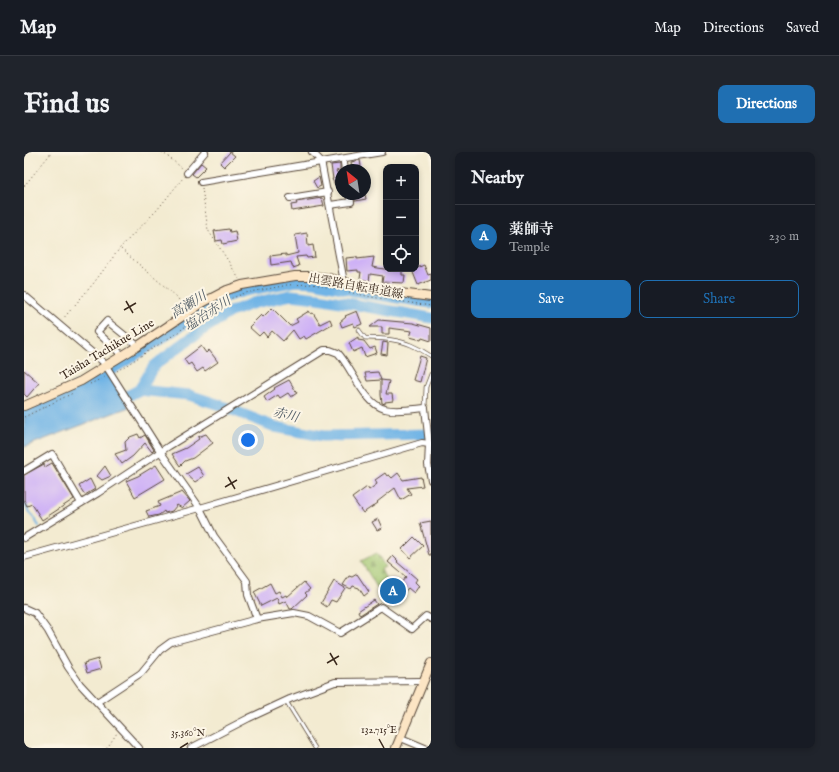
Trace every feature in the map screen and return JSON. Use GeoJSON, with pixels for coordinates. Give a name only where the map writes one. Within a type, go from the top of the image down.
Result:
{"type":"FeatureCollection","features":[{"type":"Feature","properties":{"kind":"main road","name":"Taisha Tachikue Line"},"geometry":{"type":"LineString","coordinates":[[24,406],[81,381],[123,356],[187,313],[227,290],[242,284],[295,276],[313,276],[377,290],[431,297]]}},
{"type":"Feature","properties":{"kind":"main road"},"geometry":{"type":"LineString","coordinates":[[396,748],[431,663]]}},
{"type":"Feature","properties":{"kind":"street"},"geometry":{"type":"LineString","coordinates":[[187,173],[204,152]]}},
{"type":"Feature","properties":{"kind":"street"},"geometry":{"type":"LineString","coordinates":[[312,152],[321,161],[344,282]]}},
{"type":"Feature","properties":{"kind":"street"},"geometry":{"type":"LineString","coordinates":[[201,182],[382,152]]}},
{"type":"Feature","properties":{"kind":"street"},"geometry":{"type":"LineString","coordinates":[[290,198],[328,192]]}},
{"type":"Feature","properties":{"kind":"street"},"geometry":{"type":"LineString","coordinates":[[330,206],[350,202],[350,200]]}},
{"type":"Feature","properties":{"kind":"street"},"geometry":{"type":"LineString","coordinates":[[24,295],[102,360],[160,451],[200,508],[214,536],[247,581],[248,595],[257,618]]}},
{"type":"Feature","properties":{"kind":"street"},"geometry":{"type":"LineString","coordinates":[[123,356],[97,332],[107,321],[138,346]]}},
{"type":"Feature","properties":{"kind":"street"},"geometry":{"type":"LineString","coordinates":[[24,538],[81,503],[160,451],[324,350],[330,350],[338,353],[368,398],[376,406],[385,410],[427,411],[431,480]]}},
{"type":"Feature","properties":{"kind":"street"},"geometry":{"type":"LineString","coordinates":[[24,557],[200,508],[422,443],[429,444]]}},
{"type":"Feature","properties":{"kind":"street"},"geometry":{"type":"LineString","coordinates":[[24,471],[52,454],[81,503]]}},
{"type":"Feature","properties":{"kind":"street"},"geometry":{"type":"LineString","coordinates":[[97,702],[141,673],[160,650],[170,642],[257,618],[294,613],[309,616],[340,633],[381,607],[412,629],[426,616],[431,619]]}},
{"type":"Feature","properties":{"kind":"street"},"geometry":{"type":"LineString","coordinates":[[24,608],[35,613],[51,635],[68,667],[80,684],[139,748]]}},
{"type":"Feature","properties":{"kind":"street"},"geometry":{"type":"LineString","coordinates":[[191,748],[286,701],[335,682],[423,681]]}},
{"type":"Feature","properties":{"kind":"street"},"geometry":{"type":"LineString","coordinates":[[401,738],[425,748]]}},
{"type":"Feature","properties":{"kind":"lane"},"geometry":{"type":"LineString","coordinates":[[359,330],[365,338],[382,338],[411,345],[431,356]]}},
{"type":"Feature","properties":{"kind":"lane"},"geometry":{"type":"LineString","coordinates":[[427,411],[426,387],[431,374]]}},
{"type":"Feature","properties":{"kind":"lane"},"geometry":{"type":"LineString","coordinates":[[286,701],[316,748]]}},
{"type":"Feature","properties":{"kind":"path"},"geometry":{"type":"LineString","coordinates":[[24,186],[52,152]]}},
{"type":"Feature","properties":{"kind":"path"},"geometry":{"type":"LineString","coordinates":[[58,324],[93,284],[120,248],[157,210],[187,173],[162,152]]}},
{"type":"Feature","properties":{"kind":"path"},"geometry":{"type":"LineString","coordinates":[[201,182],[208,230],[242,284]]}},
{"type":"Feature","properties":{"kind":"path"},"geometry":{"type":"LineString","coordinates":[[120,248],[176,296],[187,313]]}},
{"type":"Feature","properties":{"kind":"path","name":"出雲路自転車道線"},"geometry":{"type":"LineString","coordinates":[[86,387],[111,374],[177,333],[220,303],[245,293],[286,285],[313,284],[371,297],[431,306]]}},
{"type":"Feature","properties":{"kind":"path"},"geometry":{"type":"LineString","coordinates":[[24,417],[72,393]]}},
{"type":"Feature","properties":{"kind":"path"},"geometry":{"type":"LineString","coordinates":[[107,748],[120,727]]}},
{"type":"Feature","properties":{"kind":"green space"},"geometry":{"type":"Polygon","coordinates":[[[377,553],[385,567],[381,569],[386,580],[378,589],[361,561],[377,553]]]}},
{"type":"Feature","properties":{"kind":"water"},"geometry":{"type":"Polygon","coordinates":[[[110,376],[129,407],[24,447],[24,419],[110,376]]]}},
{"type":"Feature","properties":{"kind":"building"},"geometry":{"type":"Polygon","coordinates":[[[230,152],[235,156],[224,167],[220,163],[230,152]]]}},
{"type":"Feature","properties":{"kind":"building"},"geometry":{"type":"Polygon","coordinates":[[[360,160],[361,164],[351,164],[351,162],[360,160]]]}},
{"type":"Feature","properties":{"kind":"building"},"geometry":{"type":"Polygon","coordinates":[[[201,163],[206,167],[196,177],[192,174],[201,163]]]}},
{"type":"Feature","properties":{"kind":"building"},"geometry":{"type":"Polygon","coordinates":[[[331,165],[335,165],[335,185],[332,179],[331,165]]]}},
{"type":"Feature","properties":{"kind":"building"},"geometry":{"type":"Polygon","coordinates":[[[319,177],[321,186],[317,188],[313,181],[319,177]]]}},
{"type":"Feature","properties":{"kind":"building"},"geometry":{"type":"Polygon","coordinates":[[[322,198],[324,206],[292,211],[291,205],[297,204],[296,202],[322,198]]]}},
{"type":"Feature","properties":{"kind":"building"},"geometry":{"type":"Polygon","coordinates":[[[229,229],[230,232],[235,231],[237,241],[223,244],[222,240],[216,241],[214,231],[229,229]]]}},
{"type":"Feature","properties":{"kind":"building"},"geometry":{"type":"Polygon","coordinates":[[[307,233],[308,246],[313,245],[315,257],[296,257],[299,266],[293,268],[291,262],[271,265],[270,256],[286,254],[286,256],[298,253],[295,235],[307,233]]]}},
{"type":"Feature","properties":{"kind":"building"},"geometry":{"type":"Polygon","coordinates":[[[357,257],[357,259],[374,257],[372,267],[383,269],[383,272],[402,272],[402,275],[405,275],[404,283],[382,282],[383,276],[370,274],[369,281],[360,279],[361,272],[358,272],[358,270],[347,271],[346,258],[357,257]]]}},
{"type":"Feature","properties":{"kind":"building"},"geometry":{"type":"Polygon","coordinates":[[[424,265],[428,275],[431,274],[431,280],[418,285],[413,272],[419,272],[419,267],[424,265]]]}},
{"type":"Feature","properties":{"kind":"building"},"geometry":{"type":"Polygon","coordinates":[[[272,308],[290,326],[298,322],[296,319],[309,311],[311,314],[313,313],[320,324],[330,319],[332,324],[306,339],[304,336],[299,339],[293,330],[283,341],[272,331],[267,337],[263,332],[259,336],[249,327],[261,315],[263,317],[272,308]]]}},
{"type":"Feature","properties":{"kind":"building"},"geometry":{"type":"Polygon","coordinates":[[[357,311],[362,324],[355,327],[353,323],[342,327],[340,322],[346,317],[345,316],[357,311]]]}},
{"type":"Feature","properties":{"kind":"building"},"geometry":{"type":"Polygon","coordinates":[[[379,320],[413,323],[431,328],[431,341],[422,338],[421,340],[410,337],[412,331],[389,328],[389,334],[382,334],[382,327],[370,327],[379,320]]]}},
{"type":"Feature","properties":{"kind":"building"},"geometry":{"type":"Polygon","coordinates":[[[358,337],[358,340],[364,341],[370,349],[375,347],[377,353],[365,357],[362,348],[353,352],[349,343],[358,337]]]}},
{"type":"Feature","properties":{"kind":"building"},"geometry":{"type":"Polygon","coordinates":[[[383,342],[388,343],[387,355],[381,354],[383,342]]]}},
{"type":"Feature","properties":{"kind":"building"},"geometry":{"type":"Polygon","coordinates":[[[201,346],[206,353],[209,350],[218,362],[205,371],[203,368],[197,372],[191,363],[188,365],[184,359],[201,346]]]}},
{"type":"Feature","properties":{"kind":"building"},"geometry":{"type":"Polygon","coordinates":[[[420,356],[426,358],[420,382],[413,380],[420,356]]]}},
{"type":"Feature","properties":{"kind":"building"},"geometry":{"type":"Polygon","coordinates":[[[24,370],[39,383],[27,397],[24,394],[24,370]]]}},
{"type":"Feature","properties":{"kind":"building"},"geometry":{"type":"Polygon","coordinates":[[[378,372],[381,380],[367,381],[365,373],[378,372]]]}},
{"type":"Feature","properties":{"kind":"building"},"geometry":{"type":"Polygon","coordinates":[[[289,380],[297,393],[291,397],[288,393],[280,398],[278,395],[267,402],[264,397],[275,389],[274,388],[289,380]]]}},
{"type":"Feature","properties":{"kind":"building"},"geometry":{"type":"Polygon","coordinates":[[[381,380],[389,381],[386,394],[392,394],[393,401],[385,402],[385,404],[382,403],[381,380]]]}},
{"type":"Feature","properties":{"kind":"building"},"geometry":{"type":"Polygon","coordinates":[[[138,434],[140,438],[145,435],[154,450],[152,452],[145,443],[133,456],[122,464],[115,454],[126,450],[125,442],[130,437],[138,434]]]}},
{"type":"Feature","properties":{"kind":"building"},"geometry":{"type":"Polygon","coordinates":[[[206,434],[213,443],[193,458],[185,461],[180,466],[172,454],[186,448],[199,439],[198,437],[206,434]]]}},
{"type":"Feature","properties":{"kind":"building"},"geometry":{"type":"Polygon","coordinates":[[[52,463],[74,499],[42,520],[32,504],[27,506],[24,500],[24,475],[44,464],[45,467],[52,463]]]}},
{"type":"Feature","properties":{"kind":"building"},"geometry":{"type":"Polygon","coordinates":[[[156,465],[165,479],[135,497],[126,481],[138,476],[156,465]]]}},
{"type":"Feature","properties":{"kind":"building"},"geometry":{"type":"Polygon","coordinates":[[[105,466],[111,476],[102,480],[97,476],[105,466]]]}},
{"type":"Feature","properties":{"kind":"building"},"geometry":{"type":"Polygon","coordinates":[[[198,467],[204,476],[195,482],[186,474],[198,467]]]}},
{"type":"Feature","properties":{"kind":"building"},"geometry":{"type":"Polygon","coordinates":[[[385,473],[387,476],[389,475],[392,478],[398,473],[403,480],[421,477],[423,486],[407,488],[411,494],[401,500],[395,488],[377,502],[378,503],[363,513],[352,498],[367,487],[369,490],[377,484],[375,480],[385,473]]]}},
{"type":"Feature","properties":{"kind":"building"},"geometry":{"type":"Polygon","coordinates":[[[90,479],[95,489],[85,495],[79,486],[90,479]]]}},
{"type":"Feature","properties":{"kind":"building"},"geometry":{"type":"Polygon","coordinates":[[[182,492],[190,501],[182,508],[177,505],[172,511],[165,513],[164,511],[159,515],[149,517],[146,511],[160,506],[158,502],[182,492]]]}},
{"type":"Feature","properties":{"kind":"building"},"geometry":{"type":"Polygon","coordinates":[[[378,519],[382,528],[377,530],[372,522],[378,519]]]}},
{"type":"Feature","properties":{"kind":"building"},"geometry":{"type":"Polygon","coordinates":[[[431,521],[431,555],[429,555],[420,523],[431,521]]]}},
{"type":"Feature","properties":{"kind":"building"},"geometry":{"type":"Polygon","coordinates":[[[414,537],[423,546],[410,558],[402,549],[414,537]]]}},
{"type":"Feature","properties":{"kind":"building"},"geometry":{"type":"Polygon","coordinates":[[[393,556],[398,561],[397,562],[417,579],[415,582],[419,586],[414,593],[408,588],[394,604],[380,592],[393,578],[400,584],[406,577],[388,562],[393,556]]]}},
{"type":"Feature","properties":{"kind":"building"},"geometry":{"type":"Polygon","coordinates":[[[357,574],[369,592],[364,596],[359,588],[353,586],[351,589],[343,585],[349,576],[352,577],[357,574]]]}},
{"type":"Feature","properties":{"kind":"building"},"geometry":{"type":"Polygon","coordinates":[[[334,581],[345,588],[336,602],[331,600],[327,607],[321,603],[334,581]]]}},
{"type":"Feature","properties":{"kind":"building"},"geometry":{"type":"Polygon","coordinates":[[[304,582],[310,589],[305,593],[307,595],[292,609],[290,609],[286,601],[279,604],[277,598],[261,606],[254,592],[270,583],[275,593],[279,591],[282,597],[286,595],[287,597],[304,582]]]}},
{"type":"Feature","properties":{"kind":"building"},"geometry":{"type":"Polygon","coordinates":[[[374,600],[377,604],[360,615],[358,611],[374,600]]]}},
{"type":"Feature","properties":{"kind":"building"},"geometry":{"type":"Polygon","coordinates":[[[98,659],[101,669],[87,673],[84,663],[98,659]]]}},
{"type":"Feature","properties":{"kind":"waterway","name":"高瀬川"},"geometry":{"type":"LineString","coordinates":[[24,413],[98,378],[170,333],[214,303],[225,297],[244,291],[296,281],[314,282],[364,293],[431,303]]}},
{"type":"Feature","properties":{"kind":"waterway","name":"塩冶赤川"},"geometry":{"type":"LineString","coordinates":[[116,402],[139,390],[154,366],[188,340],[230,312],[254,303],[291,295],[318,298],[431,318]]}},
{"type":"Feature","properties":{"kind":"waterway","name":"赤川"},"geometry":{"type":"LineString","coordinates":[[139,390],[189,395],[220,405],[275,427],[323,436],[431,434]]}},
{"type":"Feature","properties":{"kind":"waterway"},"geometry":{"type":"LineString","coordinates":[[24,503],[39,526]]}},
{"type":"Feature","properties":{"kind":"place","name":"薬師寺"},"geometry":{"type":"Point","coordinates":[393,591]}}]}
